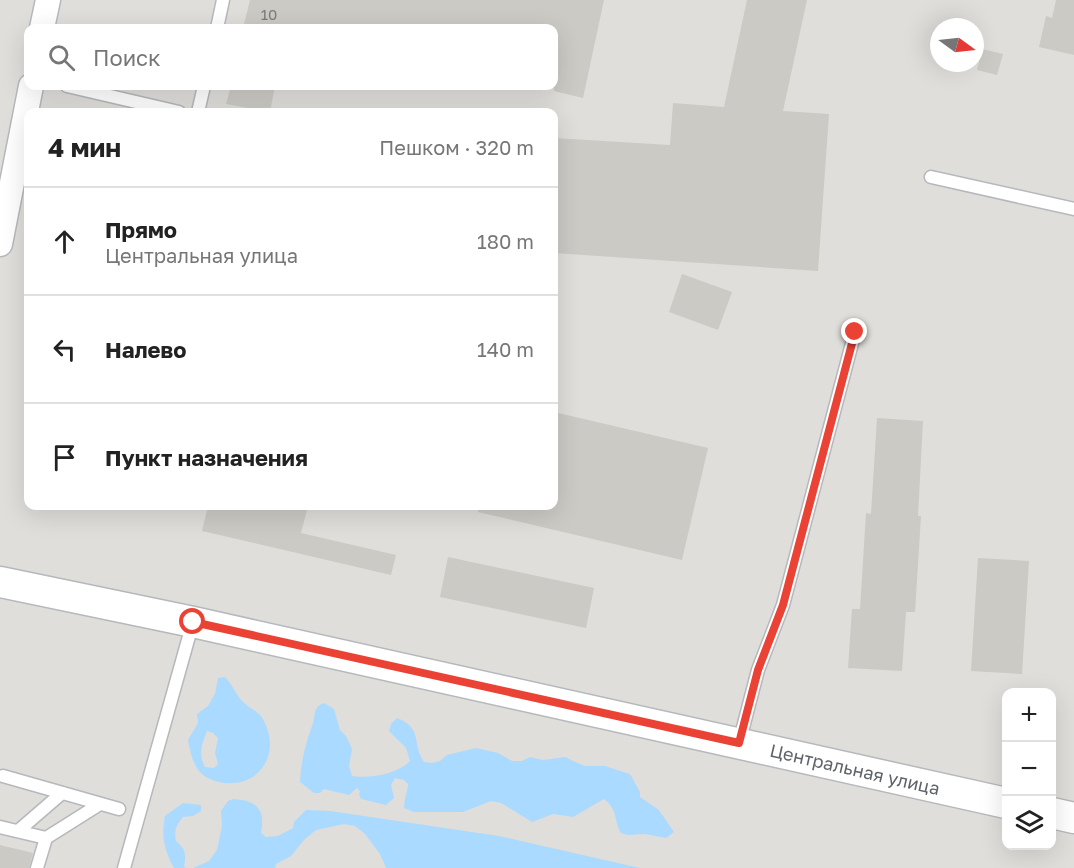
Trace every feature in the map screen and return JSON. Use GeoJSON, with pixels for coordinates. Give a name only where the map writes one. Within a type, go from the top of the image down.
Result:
{"type":"FeatureCollection","features":[{"type":"Feature","properties":{"kind":"street"},"geometry":{"type":"LineString","coordinates":[[43,24],[48,0]]}},
{"type":"Feature","properties":{"kind":"street"},"geometry":{"type":"LineString","coordinates":[[27,108],[30,90]]}},
{"type":"Feature","properties":{"kind":"street"},"geometry":{"type":"LineString","coordinates":[[0,244],[24,122]]}},
{"type":"Feature","properties":{"kind":"street","name":"Центральная улица"},"geometry":{"type":"LineString","coordinates":[[0,582],[193,622],[1002,802]]}},
{"type":"Feature","properties":{"kind":"street"},"geometry":{"type":"LineString","coordinates":[[1056,814],[1074,818]]}},
{"type":"Feature","properties":{"kind":"lane"},"geometry":{"type":"LineString","coordinates":[[218,24],[223,0]]}},
{"type":"Feature","properties":{"kind":"lane"},"geometry":{"type":"LineString","coordinates":[[84,90],[162,108]]}},
{"type":"Feature","properties":{"kind":"lane"},"geometry":{"type":"LineString","coordinates":[[199,108],[203,90]]}},
{"type":"Feature","properties":{"kind":"lane"},"geometry":{"type":"LineString","coordinates":[[931,177],[1074,208]]}},
{"type":"Feature","properties":{"kind":"lane"},"geometry":{"type":"LineString","coordinates":[[739,743],[758,670],[783,605],[855,332]]}},
{"type":"Feature","properties":{"kind":"lane"},"geometry":{"type":"LineString","coordinates":[[124,868],[193,622]]}},
{"type":"Feature","properties":{"kind":"lane"},"geometry":{"type":"LineString","coordinates":[[3,776],[119,809]]}},
{"type":"Feature","properties":{"kind":"lane"},"geometry":{"type":"LineString","coordinates":[[18,831],[62,793]]}},
{"type":"Feature","properties":{"kind":"lane"},"geometry":{"type":"LineString","coordinates":[[38,868],[46,838],[100,804]]}},
{"type":"Feature","properties":{"kind":"lane"},"geometry":{"type":"LineString","coordinates":[[0,827],[46,838]]}},
{"type":"Feature","properties":{"kind":"shaded area"},"geometry":{"type":"Polygon","coordinates":[[[0,0],[1074,0],[1074,868],[0,868],[0,0]]]}},
{"type":"Feature","properties":{"kind":"water"},"geometry":{"type":"Polygon","coordinates":[[[225,677],[244,703],[260,715],[269,734],[268,758],[255,775],[245,781],[219,782],[208,778],[201,773],[193,760],[188,740],[198,723],[197,714],[208,706],[215,694],[218,678],[225,677]],[[207,731],[201,753],[205,767],[214,768],[218,764],[215,753],[218,738],[207,731]]]}},
{"type":"Feature","properties":{"kind":"water"},"geometry":{"type":"Polygon","coordinates":[[[324,703],[334,709],[340,730],[346,736],[352,749],[349,766],[352,776],[367,777],[383,774],[398,769],[410,761],[406,748],[389,731],[391,724],[397,718],[411,727],[424,762],[440,761],[447,755],[476,748],[498,753],[512,761],[522,761],[530,757],[543,760],[565,757],[584,766],[605,766],[630,774],[640,792],[640,797],[659,810],[674,832],[666,838],[621,833],[614,811],[604,799],[573,817],[553,814],[532,822],[501,803],[491,801],[463,812],[414,812],[404,808],[408,784],[404,780],[395,778],[391,785],[394,798],[386,805],[361,799],[357,788],[349,795],[324,789],[320,793],[314,793],[300,782],[307,740],[315,713],[324,703]]]}},
{"type":"Feature","properties":{"kind":"water"},"geometry":{"type":"Polygon","coordinates":[[[233,799],[248,801],[258,807],[262,818],[261,833],[266,837],[278,836],[293,828],[294,822],[306,810],[330,811],[499,836],[640,868],[386,868],[380,854],[365,834],[355,826],[344,824],[316,830],[291,856],[276,864],[275,868],[193,868],[209,861],[217,850],[222,826],[221,811],[228,801],[233,799]]]}},
{"type":"Feature","properties":{"kind":"water"},"geometry":{"type":"Polygon","coordinates":[[[183,803],[201,805],[201,811],[193,816],[183,817],[177,825],[176,841],[183,850],[184,867],[187,868],[174,868],[164,843],[163,830],[165,816],[183,803]]]}},
{"type":"Feature","properties":{"kind":"building"},"geometry":{"type":"Polygon","coordinates":[[[250,0],[604,0],[583,98],[554,91],[558,90],[558,24],[244,24],[250,0]]]}},
{"type":"Feature","properties":{"kind":"building"},"geometry":{"type":"Polygon","coordinates":[[[747,0],[807,0],[783,111],[829,114],[818,271],[558,253],[558,138],[670,145],[673,103],[724,107],[747,0]]]}},
{"type":"Feature","properties":{"kind":"building"},"geometry":{"type":"Polygon","coordinates":[[[1056,0],[1074,0],[1074,55],[1039,47],[1046,16],[1052,18],[1056,0]]]}},
{"type":"Feature","properties":{"kind":"building"},"geometry":{"type":"Polygon","coordinates":[[[984,49],[1003,54],[997,75],[984,72],[984,49]]]}},
{"type":"Feature","properties":{"kind":"building"},"geometry":{"type":"Polygon","coordinates":[[[230,90],[274,90],[271,108],[248,108],[226,104],[230,90]]]}},
{"type":"Feature","properties":{"kind":"building"},"geometry":{"type":"Polygon","coordinates":[[[682,274],[732,292],[718,330],[669,312],[682,274]]]}},
{"type":"Feature","properties":{"kind":"building"},"geometry":{"type":"Polygon","coordinates":[[[558,413],[708,448],[682,560],[478,512],[478,510],[558,510],[558,413]]]}},
{"type":"Feature","properties":{"kind":"building"},"geometry":{"type":"Polygon","coordinates":[[[877,418],[923,421],[918,516],[921,516],[915,612],[906,612],[902,671],[848,668],[852,609],[860,609],[866,513],[871,514],[877,418]]]}},
{"type":"Feature","properties":{"kind":"building"},"geometry":{"type":"Polygon","coordinates":[[[207,510],[307,510],[301,533],[396,555],[391,575],[202,531],[207,510]]]}},
{"type":"Feature","properties":{"kind":"building"},"geometry":{"type":"Polygon","coordinates":[[[448,557],[594,588],[586,628],[440,597],[448,557]]]}},
{"type":"Feature","properties":{"kind":"building"},"geometry":{"type":"Polygon","coordinates":[[[978,558],[1029,561],[1022,674],[971,671],[978,558]]]}},
{"type":"Feature","properties":{"kind":"building"},"geometry":{"type":"Polygon","coordinates":[[[0,845],[33,853],[29,868],[0,868],[0,845]]]}},
{"type":"Feature","properties":{"kind":"route"},"geometry":{"type":"LineString","coordinates":[[193,622],[739,743],[758,670],[783,605],[855,332]]}}]}
